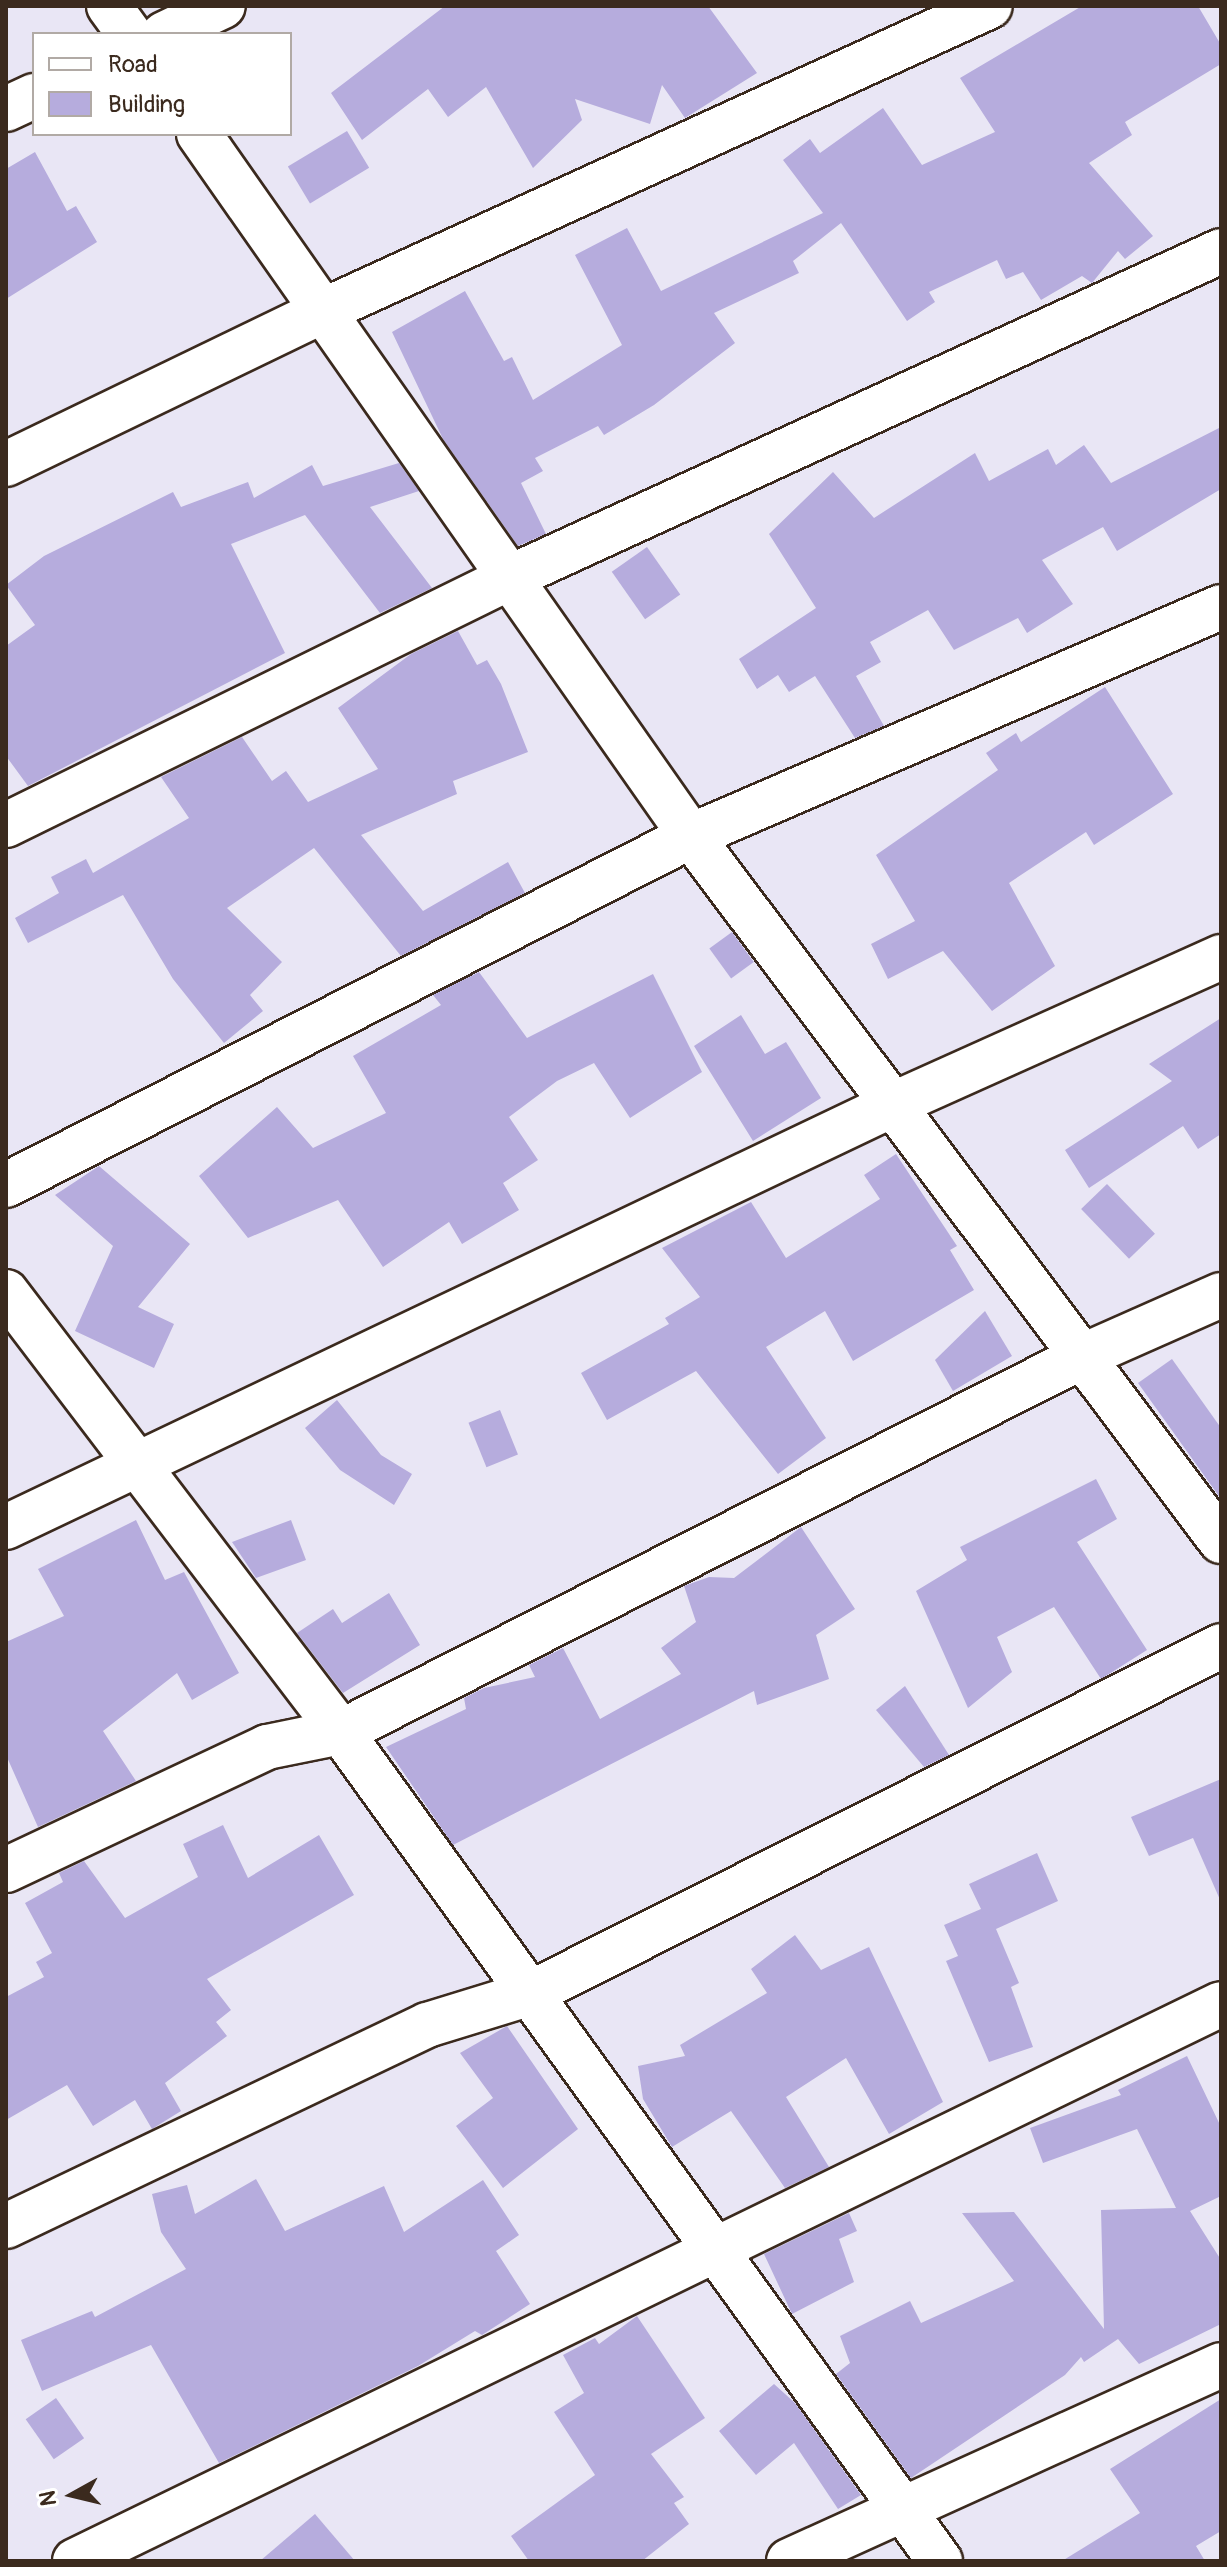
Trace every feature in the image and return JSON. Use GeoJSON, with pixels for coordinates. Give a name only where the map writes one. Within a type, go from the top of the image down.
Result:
{"type":"FeatureCollection","features":[{"type":"Feature","properties":{"kind":"street"},"geometry":{"type":"LineString","coordinates":[[109,6],[128,32]]}},
{"type":"Feature","properties":{"kind":"street"},"geometry":{"type":"LineString","coordinates":[[168,32],[223,6]]}},
{"type":"Feature","properties":{"kind":"street"},"geometry":{"type":"LineString","coordinates":[[6,464],[323,311],[990,6]]}},
{"type":"Feature","properties":{"kind":"street"},"geometry":{"type":"LineString","coordinates":[[6,109],[32,97]]}},
{"type":"Feature","properties":{"kind":"street"},"geometry":{"type":"LineString","coordinates":[[200,136],[691,836],[1221,1541]]}},
{"type":"Feature","properties":{"kind":"street"},"geometry":{"type":"LineString","coordinates":[[6,825],[511,577],[1221,251]]}},
{"type":"Feature","properties":{"kind":"street"},"geometry":{"type":"LineString","coordinates":[[6,1185],[691,836],[1221,607]]}},
{"type":"Feature","properties":{"kind":"street"},"geometry":{"type":"LineString","coordinates":[[6,1527],[137,1468],[894,1104],[1221,957]]}},
{"type":"Feature","properties":{"kind":"street"},"geometry":{"type":"LineString","coordinates":[[6,1292],[341,1732],[898,2507],[940,2561]]}},
{"type":"Feature","properties":{"kind":"street"},"geometry":{"type":"LineString","coordinates":[[6,1870],[267,1747],[341,1732],[1081,1357],[1221,1295]]}},
{"type":"Feature","properties":{"kind":"street"},"geometry":{"type":"LineString","coordinates":[[6,2226],[427,2025],[531,1993],[1221,1646]]}},
{"type":"Feature","properties":{"kind":"street"},"geometry":{"type":"LineString","coordinates":[[75,2561],[1221,2004]]}},
{"type":"Feature","properties":{"kind":"street"},"geometry":{"type":"LineString","coordinates":[[789,2561],[898,2507],[1221,2365]]}},
{"type":"Feature","properties":{"kind":"building"},"geometry":{"type":"Polygon","coordinates":[[[445,6],[708,6],[757,73],[685,118],[662,85],[650,124],[575,99],[582,120],[533,168],[486,87],[448,117],[428,89],[362,140],[331,93],[445,6]]]}},
{"type":"Feature","properties":{"kind":"building"},"geometry":{"type":"Polygon","coordinates":[[[1082,6],[1198,6],[1221,45],[1221,64],[1125,122],[1132,135],[1089,163],[1153,236],[1125,259],[1118,251],[1092,283],[1082,276],[1041,300],[1023,272],[1006,279],[997,260],[929,292],[935,302],[907,321],[841,223],[793,261],[799,273],[714,313],[735,343],[654,405],[604,435],[598,426],[535,458],[543,471],[521,483],[546,534],[518,546],[443,439],[392,332],[465,291],[504,361],[512,357],[533,400],[622,345],[575,255],[627,228],[661,291],[823,213],[783,160],[810,139],[820,153],[883,108],[922,165],[995,132],[960,78],[1082,6]]]}},
{"type":"Feature","properties":{"kind":"building"},"geometry":{"type":"Polygon","coordinates":[[[347,131],[369,168],[310,203],[288,167],[347,131]]]}},
{"type":"Feature","properties":{"kind":"building"},"geometry":{"type":"Polygon","coordinates":[[[35,152],[67,211],[76,206],[97,242],[6,299],[6,169],[35,152]]]}},
{"type":"Feature","properties":{"kind":"building"},"geometry":{"type":"Polygon","coordinates":[[[1221,427],[1221,489],[1117,551],[1103,527],[1042,560],[1073,604],[1027,633],[1018,618],[954,650],[928,610],[870,642],[881,662],[856,676],[884,726],[855,738],[815,676],[789,692],[778,675],[757,689],[739,659],[816,608],[769,534],[833,472],[874,518],[975,453],[989,481],[1048,449],[1056,465],[1084,445],[1111,483],[1221,427]]]}},
{"type":"Feature","properties":{"kind":"building"},"geometry":{"type":"Polygon","coordinates":[[[399,463],[419,491],[370,507],[432,588],[380,613],[305,515],[231,544],[285,653],[28,786],[6,756],[6,646],[35,625],[6,585],[44,556],[173,492],[181,507],[248,482],[254,498],[312,465],[323,486],[399,463]]]}},
{"type":"Feature","properties":{"kind":"building"},"geometry":{"type":"Polygon","coordinates":[[[647,547],[680,595],[645,619],[612,572],[647,547]]]}},
{"type":"Feature","properties":{"kind":"building"},"geometry":{"type":"Polygon","coordinates":[[[458,631],[477,665],[487,660],[501,684],[528,752],[453,781],[457,794],[361,835],[423,911],[508,862],[525,893],[401,956],[314,848],[227,908],[282,962],[250,995],[263,1011],[224,1043],[173,979],[123,895],[28,943],[15,918],[59,893],[51,877],[86,859],[93,873],[189,818],[161,777],[242,737],[272,781],[286,771],[308,802],[378,769],[338,708],[411,654],[458,631]]]}},
{"type":"Feature","properties":{"kind":"building"},"geometry":{"type":"Polygon","coordinates":[[[1105,687],[1173,794],[1094,845],[1086,832],[1009,883],[1055,966],[992,1011],[943,951],[888,979],[871,944],[915,921],[876,855],[998,770],[986,753],[1016,733],[1021,742],[1105,687]]]}},
{"type":"Feature","properties":{"kind":"building"},"geometry":{"type":"Polygon","coordinates":[[[732,932],[754,962],[731,978],[709,948],[732,932]]]}},
{"type":"Feature","properties":{"kind":"building"},"geometry":{"type":"Polygon","coordinates":[[[479,972],[527,1038],[653,974],[702,1072],[630,1118],[594,1063],[557,1081],[509,1117],[538,1160],[503,1183],[519,1210],[462,1244],[449,1222],[383,1267],[338,1200],[248,1238],[199,1176],[277,1107],[313,1148],[386,1113],[353,1056],[441,1005],[433,995],[479,972]]]}},
{"type":"Feature","properties":{"kind":"building"},"geometry":{"type":"Polygon","coordinates":[[[741,1015],[765,1054],[786,1042],[821,1098],[753,1141],[694,1046],[741,1015]]]}},
{"type":"Feature","properties":{"kind":"building"},"geometry":{"type":"Polygon","coordinates":[[[1221,1018],[1221,1134],[1198,1149],[1183,1126],[1089,1188],[1065,1150],[1172,1081],[1149,1064],[1221,1018]]]}},
{"type":"Feature","properties":{"kind":"building"},"geometry":{"type":"Polygon","coordinates":[[[896,1154],[957,1246],[950,1250],[974,1290],[853,1361],[825,1311],[766,1347],[826,1438],[778,1474],[696,1371],[607,1420],[581,1373],[669,1324],[665,1318],[700,1297],[662,1248],[751,1202],[786,1258],[880,1199],[864,1175],[896,1154]]]}},
{"type":"Feature","properties":{"kind":"building"},"geometry":{"type":"Polygon","coordinates":[[[99,1166],[190,1244],[138,1307],[174,1324],[154,1368],[75,1331],[113,1246],[55,1195],[99,1166]]]}},
{"type":"Feature","properties":{"kind":"building"},"geometry":{"type":"Polygon","coordinates":[[[1107,1184],[1155,1234],[1129,1259],[1081,1209],[1107,1184]]]}},
{"type":"Feature","properties":{"kind":"building"},"geometry":{"type":"Polygon","coordinates":[[[985,1311],[1012,1356],[953,1391],[935,1360],[985,1311]]]}},
{"type":"Feature","properties":{"kind":"building"},"geometry":{"type":"Polygon","coordinates":[[[1172,1359],[1221,1428],[1221,1499],[1138,1383],[1172,1359]]]}},
{"type":"Feature","properties":{"kind":"building"},"geometry":{"type":"Polygon","coordinates":[[[337,1400],[381,1455],[412,1474],[394,1505],[340,1470],[305,1428],[337,1400]]]}},
{"type":"Feature","properties":{"kind":"building"},"geometry":{"type":"Polygon","coordinates":[[[500,1410],[518,1455],[486,1467],[468,1423],[500,1410]]]}},
{"type":"Feature","properties":{"kind":"building"},"geometry":{"type":"Polygon","coordinates":[[[1096,1479],[1117,1519],[1077,1542],[1147,1650],[1101,1679],[1054,1607],[997,1637],[1012,1672],[968,1708],[916,1591],[967,1560],[960,1547],[1096,1479]]]}},
{"type":"Feature","properties":{"kind":"building"},"geometry":{"type":"Polygon","coordinates":[[[136,1520],[165,1580],[184,1572],[239,1673],[192,1700],[177,1673],[103,1731],[136,1781],[38,1827],[6,1755],[6,1642],[64,1616],[38,1569],[136,1520]]]}},
{"type":"Feature","properties":{"kind":"building"},"geometry":{"type":"Polygon","coordinates":[[[291,1520],[306,1560],[256,1578],[232,1542],[291,1520]]]}},
{"type":"Feature","properties":{"kind":"building"},"geometry":{"type":"Polygon","coordinates":[[[801,1527],[855,1609],[816,1635],[829,1679],[757,1705],[754,1691],[453,1845],[386,1747],[466,1709],[464,1698],[484,1688],[535,1677],[529,1665],[563,1648],[600,1719],[681,1674],[661,1648],[696,1622],[684,1586],[709,1577],[734,1578],[801,1527]]]}},
{"type":"Feature","properties":{"kind":"building"},"geometry":{"type":"Polygon","coordinates":[[[389,1593],[420,1645],[343,1693],[297,1633],[333,1609],[342,1623],[389,1593]]]}},
{"type":"Feature","properties":{"kind":"building"},"geometry":{"type":"Polygon","coordinates":[[[905,1686],[949,1755],[924,1767],[876,1710],[905,1686]]]}},
{"type":"Feature","properties":{"kind":"building"},"geometry":{"type":"Polygon","coordinates":[[[1221,1779],[1221,1902],[1193,1838],[1149,1856],[1131,1817],[1221,1779]]]}},
{"type":"Feature","properties":{"kind":"building"},"geometry":{"type":"Polygon","coordinates":[[[223,1825],[248,1878],[319,1835],[354,1895],[207,1979],[231,2010],[216,2022],[227,2036],[165,2083],[181,2111],[152,2129],[135,2100],[93,2126],[67,2085],[6,2120],[6,1997],[44,1977],[36,1962],[52,1953],[25,1903],[63,1882],[59,1873],[84,1861],[125,1918],[198,1877],[183,1844],[223,1825]]]}},
{"type":"Feature","properties":{"kind":"building"},"geometry":{"type":"Polygon","coordinates":[[[1037,1853],[1058,1901],[996,1929],[1019,1983],[1011,1987],[1033,2047],[989,2062],[946,1961],[958,1956],[944,1925],[981,1909],[969,1884],[1037,1853]]]}},
{"type":"Feature","properties":{"kind":"building"},"geometry":{"type":"Polygon","coordinates":[[[795,1935],[821,1970],[869,1947],[943,2102],[889,2134],[846,2058],[786,2097],[829,2167],[785,2188],[731,2111],[672,2147],[643,2099],[638,2066],[685,2056],[680,2045],[767,1993],[751,1969],[795,1935]]]}},
{"type":"Feature","properties":{"kind":"building"},"geometry":{"type":"Polygon","coordinates":[[[507,2026],[578,2129],[503,2188],[456,2126],[493,2098],[460,2053],[507,2026]]]}},
{"type":"Feature","properties":{"kind":"building"},"geometry":{"type":"Polygon","coordinates":[[[1187,2056],[1221,2127],[1221,2196],[1190,2211],[1221,2260],[1221,2324],[1139,2364],[1118,2339],[1084,2362],[1081,2357],[1065,2375],[911,2478],[836,2374],[850,2363],[840,2336],[910,2301],[921,2323],[1014,2281],[962,2213],[1014,2212],[1104,2329],[1101,2210],[1176,2208],[1137,2129],[1043,2163],[1030,2128],[1121,2095],[1118,2090],[1187,2056]]]}},
{"type":"Feature","properties":{"kind":"building"},"geometry":{"type":"Polygon","coordinates":[[[256,2179],[285,2231],[384,2186],[404,2232],[483,2180],[519,2235],[496,2251],[530,2304],[482,2335],[475,2331],[418,2366],[219,2463],[151,2345],[42,2391],[21,2340],[92,2311],[95,2317],[186,2269],[161,2232],[152,2194],[187,2185],[195,2214],[256,2179]]]}},
{"type":"Feature","properties":{"kind":"building"},"geometry":{"type":"Polygon","coordinates":[[[849,2213],[857,2231],[839,2239],[854,2282],[792,2314],[764,2254],[849,2213]]]}},
{"type":"Feature","properties":{"kind":"building"},"geometry":{"type":"Polygon","coordinates":[[[637,2316],[705,2418],[651,2454],[684,2497],[674,2503],[689,2524],[642,2561],[529,2561],[511,2536],[595,2475],[554,2412],[584,2393],[563,2355],[595,2338],[599,2344],[637,2316]]]}},
{"type":"Feature","properties":{"kind":"building"},"geometry":{"type":"Polygon","coordinates":[[[774,2384],[795,2403],[861,2495],[838,2509],[794,2443],[756,2475],[719,2431],[774,2384]]]}},
{"type":"Feature","properties":{"kind":"building"},"geometry":{"type":"Polygon","coordinates":[[[56,2398],[84,2438],[54,2459],[26,2419],[56,2398]]]}},
{"type":"Feature","properties":{"kind":"building"},"geometry":{"type":"Polygon","coordinates":[[[1221,2399],[1221,2531],[1196,2546],[1205,2561],[1062,2561],[1140,2513],[1110,2469],[1221,2399]]]}},
{"type":"Feature","properties":{"kind":"building"},"geometry":{"type":"Polygon","coordinates":[[[315,2514],[355,2561],[260,2561],[315,2514]]]}}]}
